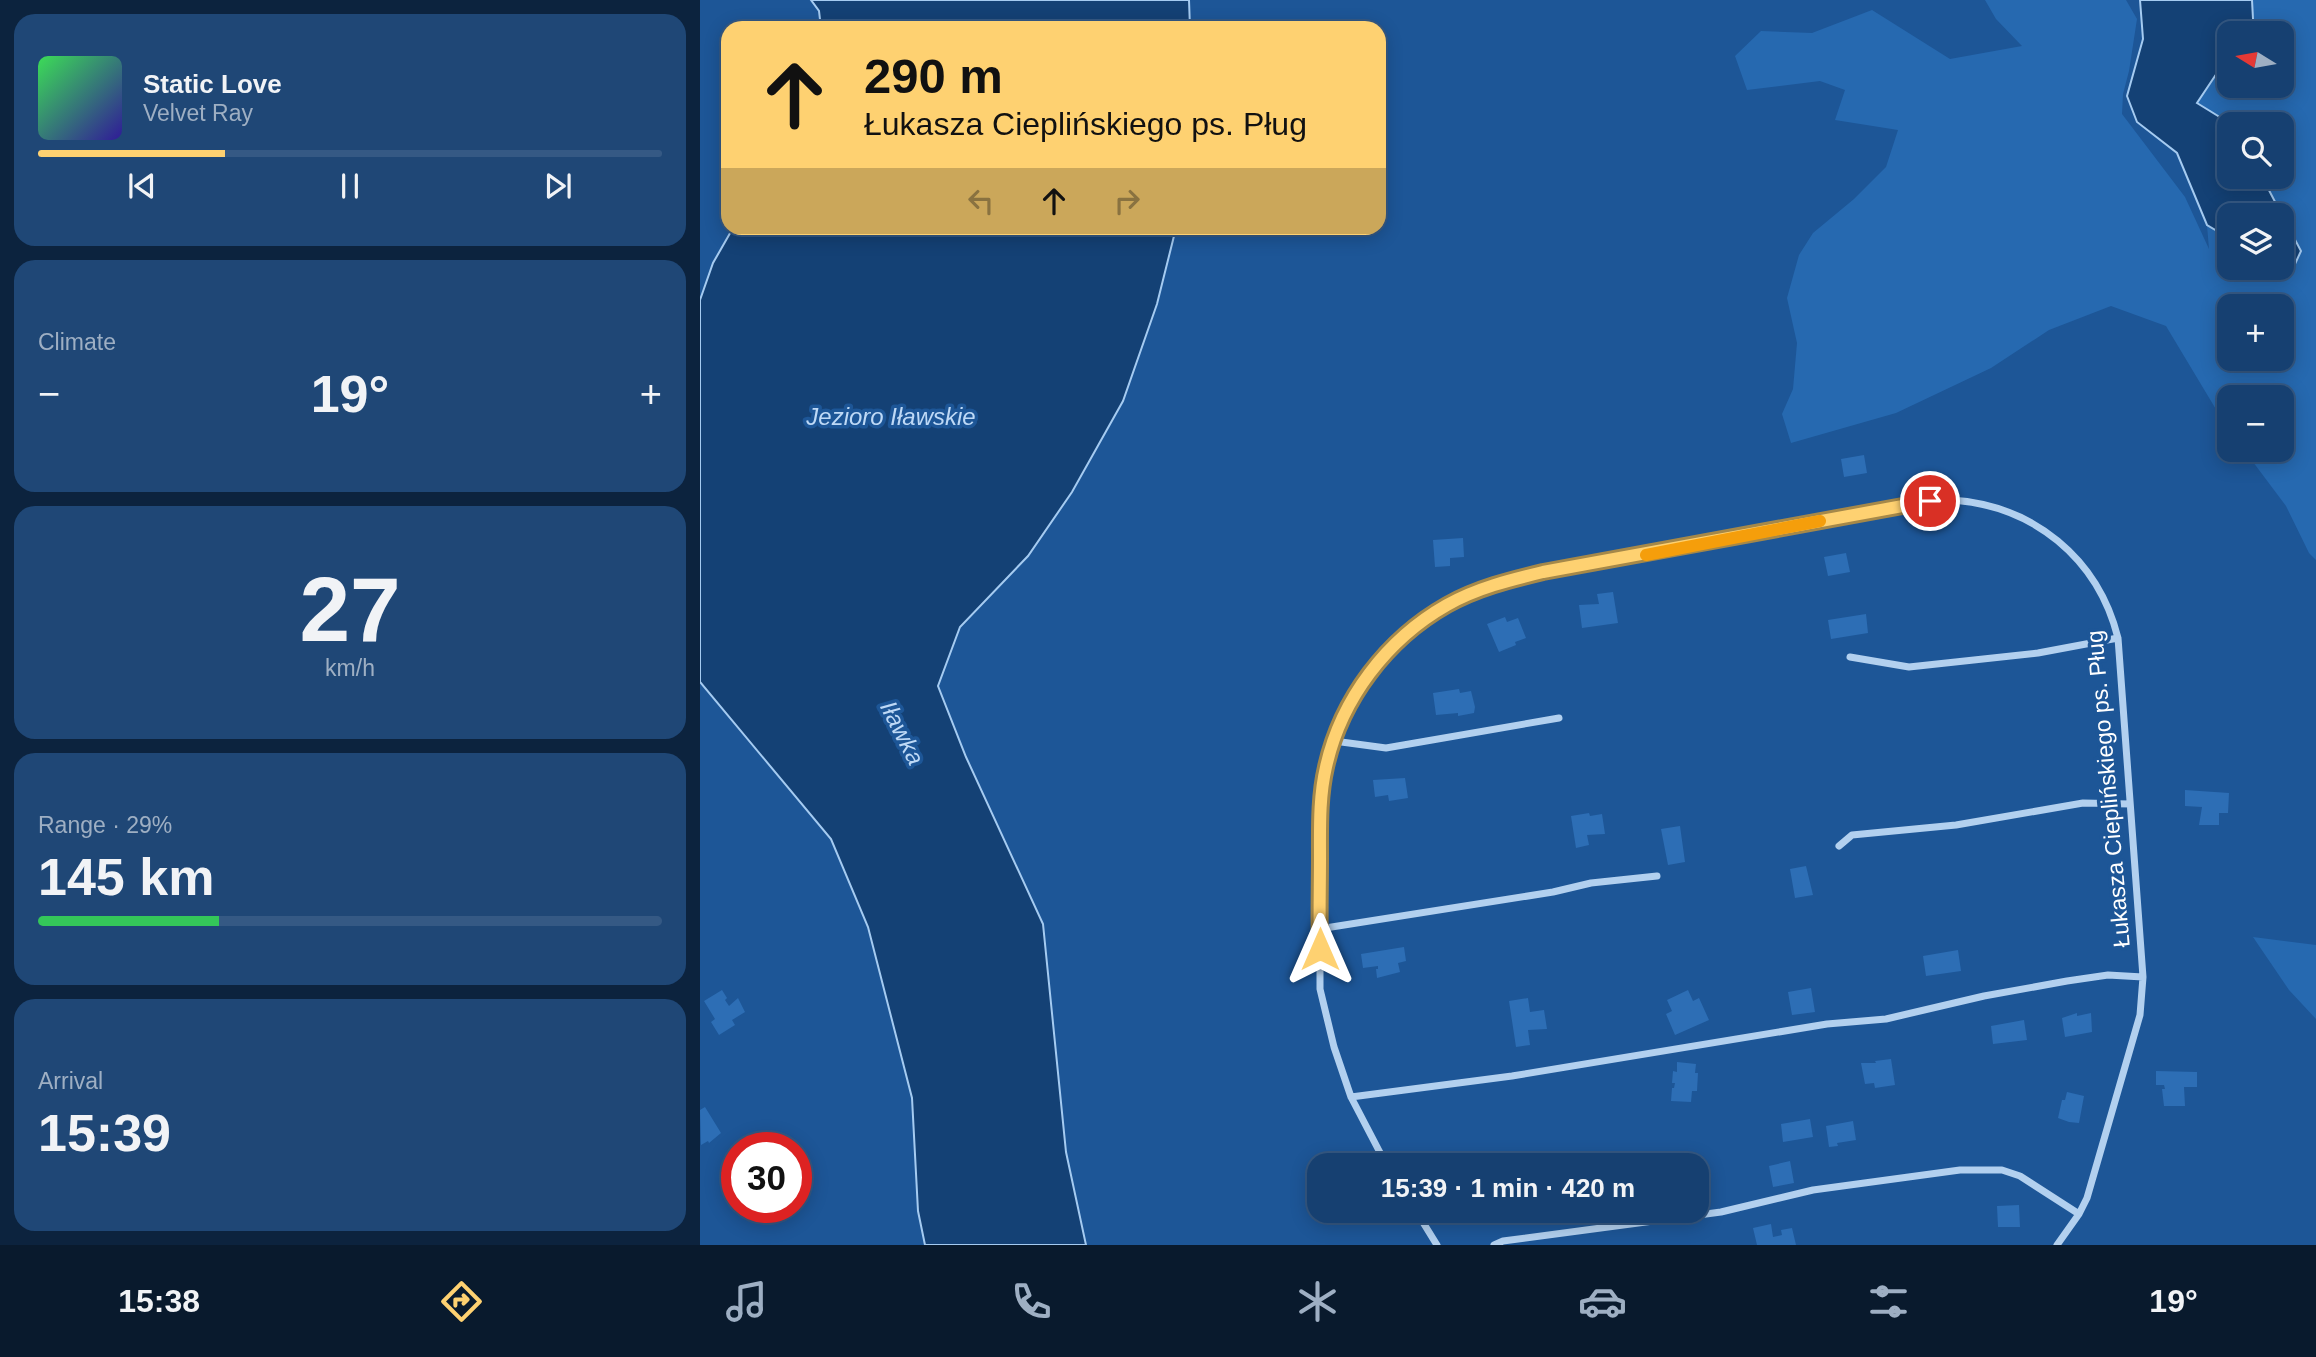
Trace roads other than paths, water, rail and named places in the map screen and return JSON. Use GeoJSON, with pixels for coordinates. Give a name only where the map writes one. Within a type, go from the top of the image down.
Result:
{"type":"FeatureCollection","features":[{"type":"Feature","properties":{"kind":"street","name":"Łukasza Cieplińskiego ps. Pług"},"geometry":{"type":"LineString","coordinates":[[1380,1153],[1351,1097],[1334,1047],[1320,989],[1321,797],[1334,741],[1350,703],[1371,670],[1394,644],[1448,604],[1497,583],[1543,572],[1913,503],[1948,500],[1974,503],[2003,509],[2035,524],[2071,552],[2088,571],[2104,597],[2118,638],[2143,977],[2140,1015],[2094,1176],[2079,1214],[2057,1245]]}},
{"type":"Feature","properties":{"kind":"street"},"geometry":{"type":"LineString","coordinates":[[1850,657],[1909,667],[2038,653],[2118,638]]}},
{"type":"Feature","properties":{"kind":"street"},"geometry":{"type":"LineString","coordinates":[[1334,741],[1386,748],[1559,718]]}},
{"type":"Feature","properties":{"kind":"street"},"geometry":{"type":"LineString","coordinates":[[1839,846],[1852,835],[1956,825],[2083,803],[2130,804]]}},
{"type":"Feature","properties":{"kind":"street"},"geometry":{"type":"LineString","coordinates":[[1319,929],[1553,892],[1591,883],[1657,876]]}},
{"type":"Feature","properties":{"kind":"street"},"geometry":{"type":"LineString","coordinates":[[1351,1097],[1512,1076],[1827,1024],[1886,1019],[1984,996],[2067,981],[2108,975],[2143,977]]}},
{"type":"Feature","properties":{"kind":"street"},"geometry":{"type":"LineString","coordinates":[[1494,1245],[1503,1241],[1721,1212],[1812,1191],[1960,1170],[2002,1170],[2020,1176],[2079,1214]]}},
{"type":"Feature","properties":{"kind":"street"},"geometry":{"type":"LineString","coordinates":[[1423,1223],[1437,1245]]}},
{"type":"Feature","properties":{"kind":"water"},"geometry":{"type":"Polygon","coordinates":[[[811,0],[1189,0],[1190,21],[820,21],[819,11],[811,0]]]}},
{"type":"Feature","properties":{"kind":"water"},"geometry":{"type":"Polygon","coordinates":[[[2140,0],[2252,0],[2252,21],[2217,21],[2217,73],[2197,103],[2217,115],[2217,189],[2268,189],[2276,203],[2217,203],[2217,231],[2207,225],[2177,153],[2137,122],[2127,96],[2143,39],[2140,0]]]}},
{"type":"Feature","properties":{"kind":"water","name":"Jezioro Iławskie"},"geometry":{"type":"Polygon","coordinates":[[[729,235],[1174,235],[1157,304],[1123,401],[1072,492],[1028,556],[960,627],[938,686],[966,757],[1043,924],[1066,1152],[1086,1245],[925,1245],[918,1211],[912,1098],[868,927],[831,839],[700,682],[700,300],[713,263],[729,235]]]}},
{"type":"Feature","properties":{"kind":"water"},"geometry":{"type":"Polygon","coordinates":[[[2294,238],[2301,251],[2294,264],[2294,238]]]}},
{"type":"Feature","properties":{"kind":"water label","name":"Iławka"},"geometry":{"type":"Point","coordinates":[902,733]}}]}
